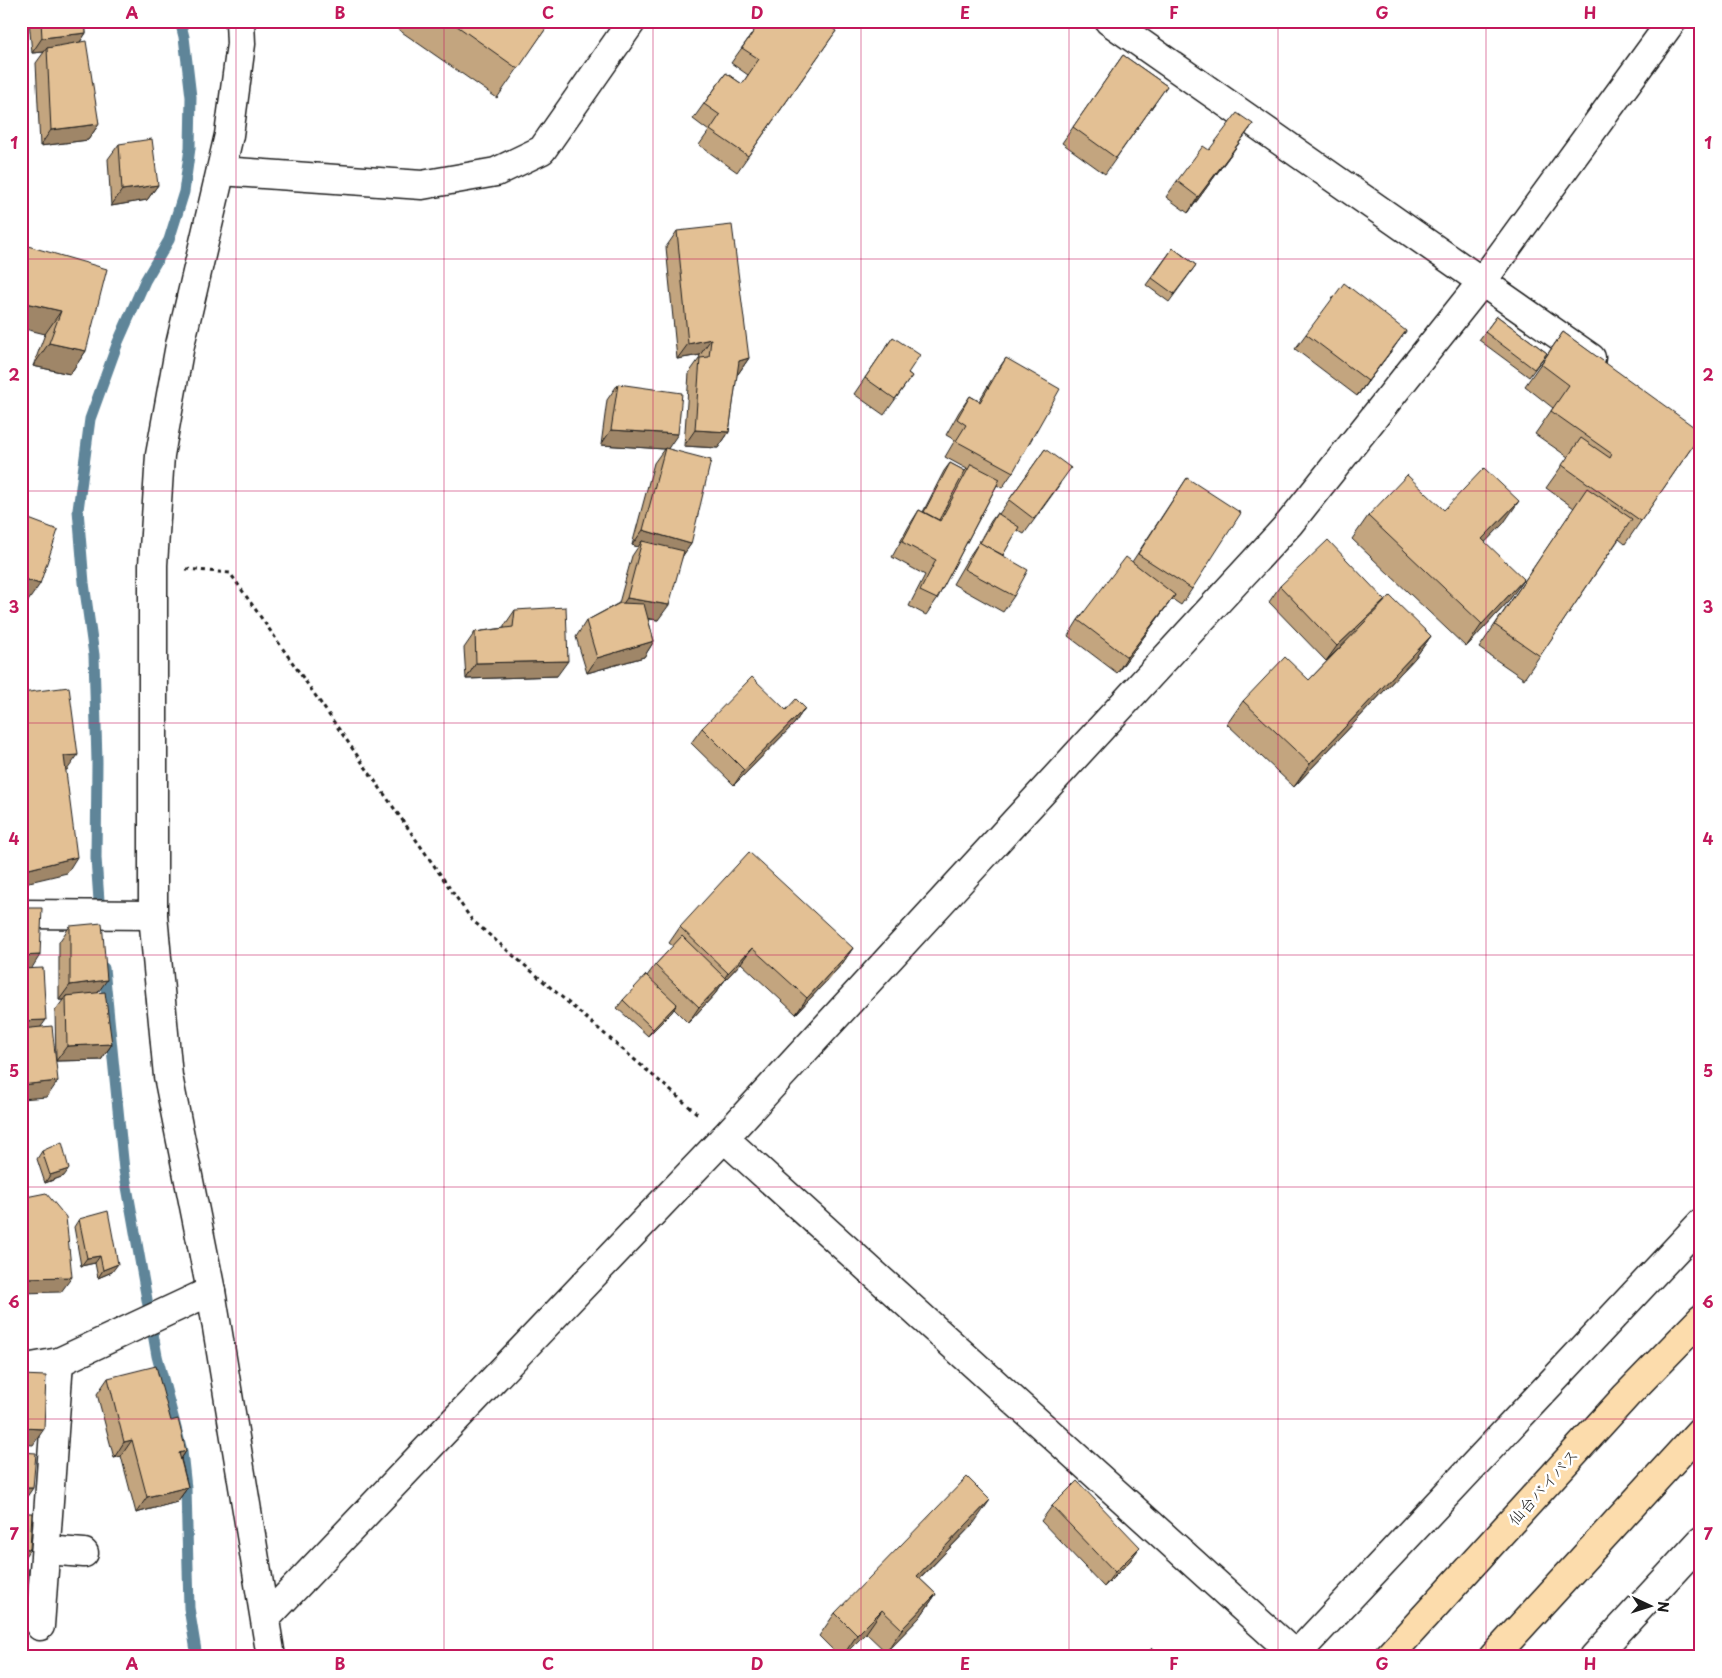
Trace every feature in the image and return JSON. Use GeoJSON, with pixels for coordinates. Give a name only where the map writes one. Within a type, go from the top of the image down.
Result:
{"type":"FeatureCollection","features":[{"type":"Feature","properties":{"kind":"highway","name":"仙台バイパス"},"geometry":{"type":"LineString","coordinates":[[1388,1657],[1626,1396],[1701,1319]]}},
{"type":"Feature","properties":{"kind":"highway"},"geometry":{"type":"LineString","coordinates":[[1493,1657],[1701,1430]]}},
{"type":"Feature","properties":{"kind":"street"},"geometry":{"type":"LineString","coordinates":[[240,21],[241,44],[229,135],[180,345],[160,455],[153,565],[153,915],[168,1076],[211,1291],[271,1657]]}},
{"type":"Feature","properties":{"kind":"street"},"geometry":{"type":"LineString","coordinates":[[221,171],[422,185],[496,172],[542,150],[632,21]]}},
{"type":"Feature","properties":{"kind":"street"},"geometry":{"type":"LineString","coordinates":[[1109,21],[1611,373]]}},
{"type":"Feature","properties":{"kind":"street"},"geometry":{"type":"LineString","coordinates":[[266,1618],[724,1138],[1289,524],[1482,283],[1672,21]]}},
{"type":"Feature","properties":{"kind":"street"},"geometry":{"type":"LineString","coordinates":[[21,914],[153,915]]}},
{"type":"Feature","properties":{"kind":"street"},"geometry":{"type":"LineString","coordinates":[[724,1138],[1294,1656],[1701,1223]]}},
{"type":"Feature","properties":{"kind":"street"},"geometry":{"type":"LineString","coordinates":[[21,1369],[59,1362],[211,1291]]}},
{"type":"Feature","properties":{"kind":"street"},"geometry":{"type":"LineString","coordinates":[[40,1626],[59,1362]]}},
{"type":"Feature","properties":{"kind":"street"},"geometry":{"type":"LineString","coordinates":[[1594,1657],[1701,1541]]}},
{"type":"Feature","properties":{"kind":"street"},"geometry":{"type":"LineString","coordinates":[[46,1550],[84,1553]]}},
{"type":"Feature","properties":{"kind":"path"},"geometry":{"type":"LineString","coordinates":[[153,565],[230,573],[472,920],[724,1138]]}},
{"type":"Feature","properties":{"kind":"building"},"geometry":{"type":"Polygon","coordinates":[[[41,21],[85,21],[86,33],[42,38],[41,21]]]}},
{"type":"Feature","properties":{"kind":"building"},"geometry":{"type":"Polygon","coordinates":[[[450,21],[551,21],[518,69],[450,21]]]}},
{"type":"Feature","properties":{"kind":"building"},"geometry":{"type":"Polygon","coordinates":[[[761,21],[822,21],[836,31],[748,156],[710,130],[720,115],[704,104],[726,73],[742,84],[759,59],[742,48],[761,21]]]}},
{"type":"Feature","properties":{"kind":"building"},"geometry":{"type":"Polygon","coordinates":[[[86,41],[99,124],[51,130],[47,48],[86,41]]]}},
{"type":"Feature","properties":{"kind":"building"},"geometry":{"type":"Polygon","coordinates":[[[1123,55],[1167,86],[1116,158],[1073,127],[1123,55]]]}},
{"type":"Feature","properties":{"kind":"building"},"geometry":{"type":"Polygon","coordinates":[[[1237,113],[1253,124],[1198,197],[1177,181],[1203,146],[1209,150],[1237,113]]]}},
{"type":"Feature","properties":{"kind":"building"},"geometry":{"type":"Polygon","coordinates":[[[152,139],[158,185],[122,190],[119,144],[152,139]]]}},
{"type":"Feature","properties":{"kind":"building"},"geometry":{"type":"Polygon","coordinates":[[[732,225],[749,358],[739,361],[729,432],[695,430],[700,358],[709,357],[711,339],[688,344],[677,231],[732,225]]]}},
{"type":"Feature","properties":{"kind":"building"},"geometry":{"type":"Polygon","coordinates":[[[21,244],[107,269],[86,351],[49,343],[61,311],[21,302],[21,244]]]}},
{"type":"Feature","properties":{"kind":"building"},"geometry":{"type":"Polygon","coordinates":[[[1173,248],[1196,265],[1174,294],[1152,278],[1173,248]]]}},
{"type":"Feature","properties":{"kind":"building"},"geometry":{"type":"Polygon","coordinates":[[[1344,283],[1406,331],[1368,381],[1306,334],[1344,283]]]}},
{"type":"Feature","properties":{"kind":"building"},"geometry":{"type":"Polygon","coordinates":[[[1497,316],[1547,353],[1534,369],[1485,332],[1497,316]]]}},
{"type":"Feature","properties":{"kind":"building"},"geometry":{"type":"Polygon","coordinates":[[[1563,332],[1701,432],[1641,521],[1562,465],[1581,438],[1610,458],[1612,454],[1551,411],[1569,385],[1541,364],[1563,332]]]}},
{"type":"Feature","properties":{"kind":"building"},"geometry":{"type":"Polygon","coordinates":[[[893,337],[920,355],[908,373],[912,376],[895,399],[865,378],[893,337]]]}},
{"type":"Feature","properties":{"kind":"building"},"geometry":{"type":"Polygon","coordinates":[[[1006,358],[1060,389],[1013,472],[956,441],[966,425],[957,419],[970,396],[980,402],[1006,358]]]}},
{"type":"Feature","properties":{"kind":"building"},"geometry":{"type":"Polygon","coordinates":[[[618,384],[682,393],[678,434],[611,430],[618,384]]]}},
{"type":"Feature","properties":{"kind":"building"},"geometry":{"type":"Polygon","coordinates":[[[665,448],[711,460],[691,544],[643,530],[665,448]]]}},
{"type":"Feature","properties":{"kind":"building"},"geometry":{"type":"Polygon","coordinates":[[[1045,449],[1071,468],[1034,519],[1009,500],[1045,449]]]}},
{"type":"Feature","properties":{"kind":"building"},"geometry":{"type":"Polygon","coordinates":[[[950,463],[965,471],[939,520],[924,512],[950,463]]]}},
{"type":"Feature","properties":{"kind":"building"},"geometry":{"type":"Polygon","coordinates":[[[971,464],[1000,479],[937,599],[920,591],[936,560],[902,542],[919,510],[940,521],[971,464]]]}},
{"type":"Feature","properties":{"kind":"building"},"geometry":{"type":"Polygon","coordinates":[[[1484,468],[1519,501],[1482,539],[1524,579],[1482,624],[1368,516],[1407,475],[1444,510],[1484,468]]]}},
{"type":"Feature","properties":{"kind":"building"},"geometry":{"type":"Polygon","coordinates":[[[1187,478],[1241,513],[1192,589],[1138,554],[1187,478]]]}},
{"type":"Feature","properties":{"kind":"building"},"geometry":{"type":"Polygon","coordinates":[[[1587,488],[1632,519],[1540,656],[1495,625],[1587,488]]]}},
{"type":"Feature","properties":{"kind":"building"},"geometry":{"type":"Polygon","coordinates":[[[997,513],[1019,527],[1003,555],[980,543],[997,513]]]}},
{"type":"Feature","properties":{"kind":"building"},"geometry":{"type":"Polygon","coordinates":[[[21,516],[58,530],[40,584],[21,578],[21,516]]]}},
{"type":"Feature","properties":{"kind":"building"},"geometry":{"type":"Polygon","coordinates":[[[1328,540],[1385,600],[1337,646],[1280,586],[1328,540]]]}},
{"type":"Feature","properties":{"kind":"building"},"geometry":{"type":"Polygon","coordinates":[[[642,541],[684,551],[669,605],[627,598],[642,541]]]}},
{"type":"Feature","properties":{"kind":"building"},"geometry":{"type":"Polygon","coordinates":[[[979,542],[1028,570],[1014,596],[964,569],[979,542]]]}},
{"type":"Feature","properties":{"kind":"building"},"geometry":{"type":"Polygon","coordinates":[[[1126,557],[1175,595],[1127,657],[1078,620],[1126,557]]]}},
{"type":"Feature","properties":{"kind":"building"},"geometry":{"type":"Polygon","coordinates":[[[1390,596],[1431,636],[1310,764],[1243,701],[1285,657],[1309,680],[1390,596]]]}},
{"type":"Feature","properties":{"kind":"building"},"geometry":{"type":"Polygon","coordinates":[[[620,603],[644,604],[654,641],[597,658],[586,621],[620,603]]]}},
{"type":"Feature","properties":{"kind":"building"},"geometry":{"type":"Polygon","coordinates":[[[566,607],[568,661],[476,663],[475,632],[513,627],[515,610],[566,607]]]}},
{"type":"Feature","properties":{"kind":"building"},"geometry":{"type":"Polygon","coordinates":[[[752,677],[786,710],[796,699],[805,708],[744,770],[702,728],[752,677]]]}},
{"type":"Feature","properties":{"kind":"building"},"geometry":{"type":"Polygon","coordinates":[[[69,687],[78,755],[64,756],[77,857],[21,871],[21,847],[23,846],[21,837],[21,693],[69,687]]]}},
{"type":"Feature","properties":{"kind":"building"},"geometry":{"type":"Polygon","coordinates":[[[749,852],[853,948],[807,998],[752,948],[728,973],[680,927],[749,852]]]}},
{"type":"Feature","properties":{"kind":"building"},"geometry":{"type":"Polygon","coordinates":[[[21,908],[42,908],[40,955],[21,956],[21,908]]]}},
{"type":"Feature","properties":{"kind":"building"},"geometry":{"type":"Polygon","coordinates":[[[102,923],[107,980],[70,985],[70,926],[102,923]]]}},
{"type":"Feature","properties":{"kind":"building"},"geometry":{"type":"Polygon","coordinates":[[[682,936],[726,979],[699,1007],[655,965],[682,936]]]}},
{"type":"Feature","properties":{"kind":"building"},"geometry":{"type":"Polygon","coordinates":[[[43,968],[46,1020],[21,1021],[21,969],[43,968]]]}},
{"type":"Feature","properties":{"kind":"building"},"geometry":{"type":"Polygon","coordinates":[[[646,975],[677,1004],[653,1029],[623,1000],[646,975]]]}},
{"type":"Feature","properties":{"kind":"building"},"geometry":{"type":"Polygon","coordinates":[[[105,992],[112,1044],[67,1046],[66,996],[105,992]]]}},
{"type":"Feature","properties":{"kind":"building"},"geometry":{"type":"Polygon","coordinates":[[[52,1026],[58,1081],[21,1085],[21,1029],[52,1026]]]}},
{"type":"Feature","properties":{"kind":"building"},"geometry":{"type":"Polygon","coordinates":[[[62,1142],[69,1169],[50,1175],[42,1151],[62,1142]]]}},
{"type":"Feature","properties":{"kind":"building"},"geometry":{"type":"Polygon","coordinates":[[[21,1155],[25,1176],[21,1177],[21,1155]]]}},
{"type":"Feature","properties":{"kind":"building"},"geometry":{"type":"Polygon","coordinates":[[[46,1193],[66,1217],[72,1277],[21,1278],[21,1198],[46,1193]]]}},
{"type":"Feature","properties":{"kind":"building"},"geometry":{"type":"Polygon","coordinates":[[[108,1211],[118,1264],[103,1270],[100,1256],[87,1258],[79,1219],[108,1211]]]}},
{"type":"Feature","properties":{"kind":"building"},"geometry":{"type":"Polygon","coordinates":[[[156,1366],[171,1421],[178,1419],[186,1451],[179,1453],[188,1487],[147,1497],[132,1440],[124,1442],[108,1378],[156,1366]]]}},
{"type":"Feature","properties":{"kind":"building"},"geometry":{"type":"Polygon","coordinates":[[[21,1375],[46,1376],[44,1429],[21,1428],[21,1375]]]}},
{"type":"Feature","properties":{"kind":"building"},"geometry":{"type":"Polygon","coordinates":[[[21,1452],[36,1453],[33,1488],[21,1488],[21,1452]]]}},
{"type":"Feature","properties":{"kind":"building"},"geometry":{"type":"Polygon","coordinates":[[[967,1477],[990,1500],[917,1576],[936,1594],[902,1629],[882,1610],[857,1635],[835,1613],[967,1477]]]}},
{"type":"Feature","properties":{"kind":"building"},"geometry":{"type":"Polygon","coordinates":[[[1077,1481],[1140,1547],[1115,1572],[1052,1506],[1077,1481]]]}},
{"type":"Feature","properties":{"kind":"building"},"geometry":{"type":"Polygon","coordinates":[[[21,1513],[32,1513],[30,1549],[21,1548],[21,1513]]]}},
{"type":"Feature","properties":{"kind":"building"},"geometry":{"type":"Polygon","coordinates":[[[21,1569],[28,1569],[27,1607],[21,1606],[21,1569]]]}},
{"type":"Feature","properties":{"kind":"building"},"geometry":{"type":"Polygon","coordinates":[[[1152,1648],[1161,1657],[1143,1657],[1152,1648]]]}},
{"type":"Feature","properties":{"kind":"waterway"},"geometry":{"type":"LineString","coordinates":[[100,915],[96,858],[97,762],[94,655],[84,583],[78,510],[90,419],[118,342],[145,281],[169,240],[184,192],[190,148],[191,97],[184,37],[180,21]]}},
{"type":"Feature","properties":{"kind":"waterway"},"geometry":{"type":"LineString","coordinates":[[104,968],[124,1170],[157,1356],[182,1451],[186,1488],[189,1608],[197,1657]]}}]}
